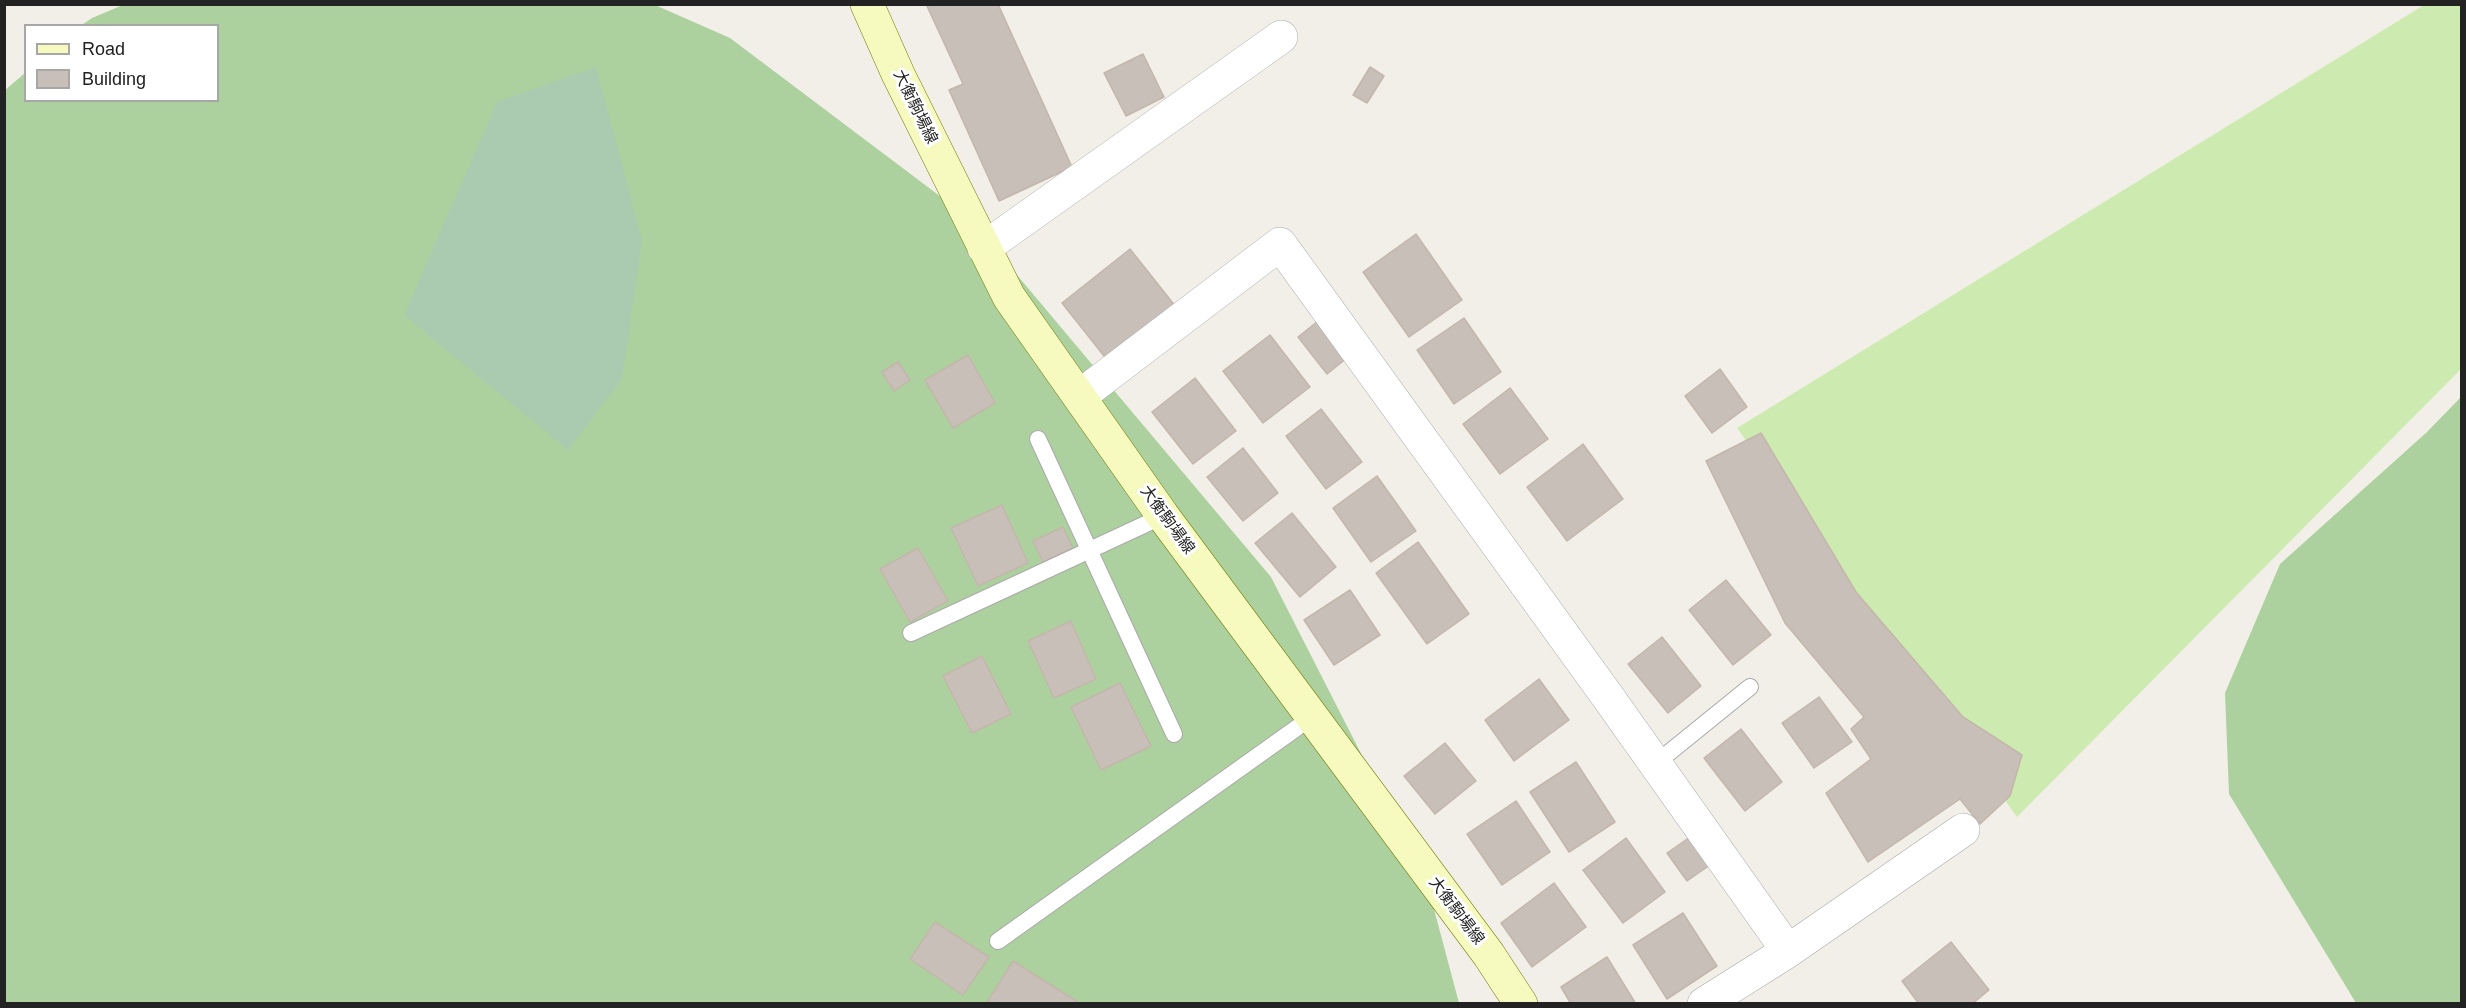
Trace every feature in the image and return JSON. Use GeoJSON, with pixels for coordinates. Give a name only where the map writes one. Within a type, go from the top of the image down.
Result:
{"type":"FeatureCollection","features":[{"type":"Feature","properties":{"kind":"main road","name":"大衡駒場線"},"geometry":{"type":"LineString","coordinates":[[867,4],[898,74],[1009,297],[1163,516],[1489,955],[1521,1004]]}},
{"type":"Feature","properties":{"kind":"street"},"geometry":{"type":"LineString","coordinates":[[984,248],[1281,37]]}},
{"type":"Feature","properties":{"kind":"street"},"geometry":{"type":"LineString","coordinates":[[1080,396],[1280,244],[1788,951]]}},
{"type":"Feature","properties":{"kind":"street"},"geometry":{"type":"LineString","coordinates":[[1704,1004],[1788,951],[1963,830]]}},
{"type":"Feature","properties":{"kind":"lane"},"geometry":{"type":"LineString","coordinates":[[1038,439],[1091,549],[1173,734]]}},
{"type":"Feature","properties":{"kind":"lane"},"geometry":{"type":"LineString","coordinates":[[911,633],[1163,516]]}},
{"type":"Feature","properties":{"kind":"lane"},"geometry":{"type":"LineString","coordinates":[[1655,764],[1750,687]]}},
{"type":"Feature","properties":{"kind":"lane"},"geometry":{"type":"LineString","coordinates":[[998,941],[1312,717]]}},
{"type":"Feature","properties":{"kind":"green space"},"geometry":{"type":"Polygon","coordinates":[[[123,5],[655,5],[730,38],[969,218],[1271,577],[1427,883],[1459,1003],[5,1003],[4,91],[24,74],[24,102],[219,102],[219,24],[83,24],[123,5]]]}},
{"type":"Feature","properties":{"kind":"green space"},"geometry":{"type":"Polygon","coordinates":[[[2424,5],[2461,5],[2461,369],[2017,817],[1737,428],[2424,5]]]}},
{"type":"Feature","properties":{"kind":"green space"},"geometry":{"type":"Polygon","coordinates":[[[596,67],[642,240],[622,379],[568,450],[404,315],[497,102],[596,67]]]}},
{"type":"Feature","properties":{"kind":"green space"},"geometry":{"type":"Polygon","coordinates":[[[2461,397],[2461,1003],[2356,1003],[2229,794],[2225,693],[2280,564],[2427,432],[2461,397]]]}},
{"type":"Feature","properties":{"kind":"building"},"geometry":{"type":"Polygon","coordinates":[[[926,4],[998,4],[1072,167],[999,201],[949,90],[963,84],[926,4]]]}},
{"type":"Feature","properties":{"kind":"building"},"geometry":{"type":"Polygon","coordinates":[[[1143,54],[1164,97],[1126,116],[1104,73],[1143,54]]]}},
{"type":"Feature","properties":{"kind":"building"},"geometry":{"type":"Polygon","coordinates":[[[1370,67],[1384,76],[1367,103],[1353,95],[1370,67]]]}},
{"type":"Feature","properties":{"kind":"building"},"geometry":{"type":"Polygon","coordinates":[[[1416,234],[1462,300],[1409,337],[1363,272],[1416,234]]]}},
{"type":"Feature","properties":{"kind":"building"},"geometry":{"type":"Polygon","coordinates":[[[1130,249],[1176,307],[1108,361],[1062,303],[1130,249]]]}},
{"type":"Feature","properties":{"kind":"building"},"geometry":{"type":"Polygon","coordinates":[[[1464,318],[1501,372],[1454,404],[1417,350],[1464,318]]]}},
{"type":"Feature","properties":{"kind":"building"},"geometry":{"type":"Polygon","coordinates":[[[1318,321],[1347,358],[1327,374],[1298,337],[1318,321]]]}},
{"type":"Feature","properties":{"kind":"building"},"geometry":{"type":"Polygon","coordinates":[[[1270,335],[1310,387],[1263,423],[1223,371],[1270,335]]]}},
{"type":"Feature","properties":{"kind":"building"},"geometry":{"type":"Polygon","coordinates":[[[968,355],[995,403],[953,428],[925,380],[968,355]]]}},
{"type":"Feature","properties":{"kind":"building"},"geometry":{"type":"Polygon","coordinates":[[[898,362],[910,380],[894,391],[882,372],[898,362]]]}},
{"type":"Feature","properties":{"kind":"building"},"geometry":{"type":"Polygon","coordinates":[[[1720,369],[1747,407],[1712,433],[1685,396],[1720,369]]]}},
{"type":"Feature","properties":{"kind":"building"},"geometry":{"type":"Polygon","coordinates":[[[1195,378],[1236,431],[1193,464],[1152,412],[1195,378]]]}},
{"type":"Feature","properties":{"kind":"building"},"geometry":{"type":"Polygon","coordinates":[[[1510,388],[1548,439],[1500,474],[1463,424],[1510,388]]]}},
{"type":"Feature","properties":{"kind":"building"},"geometry":{"type":"Polygon","coordinates":[[[1321,409],[1362,462],[1326,489],[1286,436],[1321,409]]]}},
{"type":"Feature","properties":{"kind":"building"},"geometry":{"type":"Polygon","coordinates":[[[1761,433],[1856,592],[1963,717],[2022,755],[2010,796],[1980,824],[1960,799],[1868,862],[1826,793],[1871,759],[1851,729],[1864,717],[1785,623],[1706,461],[1761,433]]]}},
{"type":"Feature","properties":{"kind":"building"},"geometry":{"type":"Polygon","coordinates":[[[1583,444],[1623,499],[1567,541],[1527,487],[1583,444]]]}},
{"type":"Feature","properties":{"kind":"building"},"geometry":{"type":"Polygon","coordinates":[[[1243,448],[1278,493],[1243,521],[1207,477],[1243,448]]]}},
{"type":"Feature","properties":{"kind":"building"},"geometry":{"type":"Polygon","coordinates":[[[1377,476],[1416,531],[1371,562],[1333,508],[1377,476]]]}},
{"type":"Feature","properties":{"kind":"building"},"geometry":{"type":"Polygon","coordinates":[[[1002,505],[1028,563],[978,586],[951,528],[1002,505]]]}},
{"type":"Feature","properties":{"kind":"building"},"geometry":{"type":"Polygon","coordinates":[[[1292,513],[1336,567],[1300,597],[1255,543],[1292,513]]]}},
{"type":"Feature","properties":{"kind":"building"},"geometry":{"type":"Polygon","coordinates":[[[1063,527],[1073,548],[1043,562],[1033,541],[1063,527]]]}},
{"type":"Feature","properties":{"kind":"building"},"geometry":{"type":"Polygon","coordinates":[[[1418,542],[1469,614],[1427,644],[1376,573],[1418,542]]]}},
{"type":"Feature","properties":{"kind":"building"},"geometry":{"type":"Polygon","coordinates":[[[918,548],[948,601],[910,622],[880,569],[918,548]]]}},
{"type":"Feature","properties":{"kind":"building"},"geometry":{"type":"Polygon","coordinates":[[[1726,580],[1771,635],[1733,665],[1689,610],[1726,580]]]}},
{"type":"Feature","properties":{"kind":"building"},"geometry":{"type":"Polygon","coordinates":[[[1350,590],[1380,635],[1334,665],[1304,620],[1350,590]]]}},
{"type":"Feature","properties":{"kind":"building"},"geometry":{"type":"Polygon","coordinates":[[[1071,621],[1096,679],[1054,698],[1028,641],[1071,621]]]}},
{"type":"Feature","properties":{"kind":"building"},"geometry":{"type":"Polygon","coordinates":[[[1662,637],[1701,686],[1668,713],[1628,664],[1662,637]]]}},
{"type":"Feature","properties":{"kind":"building"},"geometry":{"type":"Polygon","coordinates":[[[982,656],[1011,714],[972,733],[943,676],[982,656]]]}},
{"type":"Feature","properties":{"kind":"building"},"geometry":{"type":"Polygon","coordinates":[[[1539,679],[1569,720],[1514,761],[1485,720],[1539,679]]]}},
{"type":"Feature","properties":{"kind":"building"},"geometry":{"type":"Polygon","coordinates":[[[1120,683],[1151,746],[1101,770],[1071,707],[1120,683]]]}},
{"type":"Feature","properties":{"kind":"building"},"geometry":{"type":"Polygon","coordinates":[[[1819,697],[1852,742],[1814,768],[1782,723],[1819,697]]]}},
{"type":"Feature","properties":{"kind":"building"},"geometry":{"type":"Polygon","coordinates":[[[1741,729],[1782,782],[1745,811],[1704,758],[1741,729]]]}},
{"type":"Feature","properties":{"kind":"building"},"geometry":{"type":"Polygon","coordinates":[[[1445,743],[1476,781],[1435,814],[1404,776],[1445,743]]]}},
{"type":"Feature","properties":{"kind":"building"},"geometry":{"type":"Polygon","coordinates":[[[1576,762],[1615,822],[1569,852],[1530,792],[1576,762]]]}},
{"type":"Feature","properties":{"kind":"building"},"geometry":{"type":"Polygon","coordinates":[[[1516,801],[1550,852],[1502,885],[1467,834],[1516,801]]]}},
{"type":"Feature","properties":{"kind":"building"},"geometry":{"type":"Polygon","coordinates":[[[1690,837],[1710,865],[1687,881],[1667,853],[1690,837]]]}},
{"type":"Feature","properties":{"kind":"building"},"geometry":{"type":"Polygon","coordinates":[[[1626,838],[1665,892],[1623,923],[1583,870],[1626,838]]]}},
{"type":"Feature","properties":{"kind":"building"},"geometry":{"type":"Polygon","coordinates":[[[1554,883],[1586,927],[1532,967],[1501,923],[1554,883]]]}},
{"type":"Feature","properties":{"kind":"building"},"geometry":{"type":"Polygon","coordinates":[[[1683,913],[1717,966],[1667,999],[1633,945],[1683,913]]]}},
{"type":"Feature","properties":{"kind":"building"},"geometry":{"type":"Polygon","coordinates":[[[935,922],[989,957],[963,995],[910,959],[935,922]]]}},
{"type":"Feature","properties":{"kind":"building"},"geometry":{"type":"Polygon","coordinates":[[[1951,942],[1989,990],[1972,1004],[1919,1004],[1902,981],[1951,942]]]}},
{"type":"Feature","properties":{"kind":"building"},"geometry":{"type":"Polygon","coordinates":[[[1607,957],[1636,1004],[1571,1004],[1561,987],[1607,957]]]}},
{"type":"Feature","properties":{"kind":"building"},"geometry":{"type":"Polygon","coordinates":[[[1013,961],[1081,1004],[986,1004],[1013,961]]]}}]}
